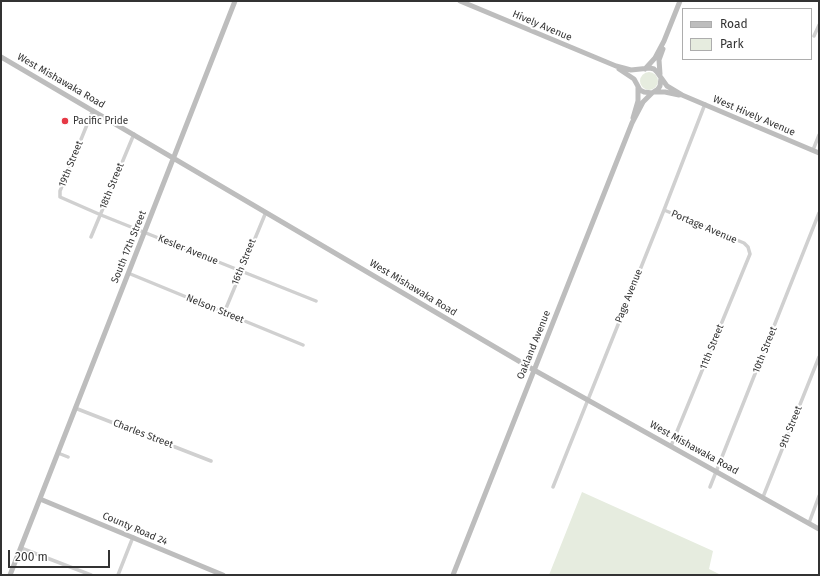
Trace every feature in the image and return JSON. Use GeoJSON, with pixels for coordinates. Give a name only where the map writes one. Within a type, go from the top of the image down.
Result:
{"type":"FeatureCollection","features":[{"type":"Feature","properties":{"kind":"street","name":"South 17th Street"},"geometry":{"type":"LineString","coordinates":[[10,575],[235,1]]}},
{"type":"Feature","properties":{"kind":"street","name":"Hively Avenue"},"geometry":{"type":"LineString","coordinates":[[460,1],[616,66],[631,70],[654,70],[667,86],[682,95]]}},
{"type":"Feature","properties":{"kind":"street"},"geometry":{"type":"LineString","coordinates":[[637,85],[637,76],[652,63],[664,41],[680,1]]}},
{"type":"Feature","properties":{"kind":"street"},"geometry":{"type":"LineString","coordinates":[[814,36],[819,25]]}},
{"type":"Feature","properties":{"kind":"street"},"geometry":{"type":"LineString","coordinates":[[654,92],[660,86],[659,60],[664,41]]}},
{"type":"Feature","properties":{"kind":"street","name":"West Mishawaka Road"},"geometry":{"type":"LineString","coordinates":[[1,57],[534,370],[819,529]]}},
{"type":"Feature","properties":{"kind":"street","name":"Hively Avenue"},"geometry":{"type":"LineString","coordinates":[[616,66],[630,76],[644,92],[682,95]]}},
{"type":"Feature","properties":{"kind":"street","name":"Oakland Avenue"},"geometry":{"type":"LineString","coordinates":[[632,123],[638,101],[637,85]]}},
{"type":"Feature","properties":{"kind":"street","name":"Oakland Avenue"},"geometry":{"type":"LineString","coordinates":[[453,575],[632,123],[643,102],[654,92]]}},
{"type":"Feature","properties":{"kind":"street","name":"West Hively Avenue"},"geometry":{"type":"LineString","coordinates":[[682,95],[819,153]]}},
{"type":"Feature","properties":{"kind":"street","name":"Page Avenue"},"geometry":{"type":"LineString","coordinates":[[552,487],[664,210],[705,104]]}},
{"type":"Feature","properties":{"kind":"street","name":"19th Street"},"geometry":{"type":"LineString","coordinates":[[60,197],[60,192],[93,110]]}},
{"type":"Feature","properties":{"kind":"street","name":"18th Street"},"geometry":{"type":"LineString","coordinates":[[91,237],[134,134]]}},
{"type":"Feature","properties":{"kind":"street"},"geometry":{"type":"LineString","coordinates":[[813,150],[819,135]]}},
{"type":"Feature","properties":{"kind":"street","name":"Kesler Avenue"},"geometry":{"type":"LineString","coordinates":[[60,197],[101,215],[316,301]]}},
{"type":"Feature","properties":{"kind":"street","name":"Portage Avenue"},"geometry":{"type":"LineString","coordinates":[[664,210],[744,243],[748,247]]}},
{"type":"Feature","properties":{"kind":"street","name":"16th Street"},"geometry":{"type":"LineString","coordinates":[[224,313],[266,212]]}},
{"type":"Feature","properties":{"kind":"street","name":"10th Street"},"geometry":{"type":"LineString","coordinates":[[710,487],[819,213]]}},
{"type":"Feature","properties":{"kind":"street","name":"11th Street"},"geometry":{"type":"LineString","coordinates":[[671,446],[750,254],[748,247]]}},
{"type":"Feature","properties":{"kind":"street","name":"Nelson Street"},"geometry":{"type":"LineString","coordinates":[[128,273],[303,345]]}},
{"type":"Feature","properties":{"kind":"street","name":"9th Street"},"geometry":{"type":"LineString","coordinates":[[763,497],[819,357]]}},
{"type":"Feature","properties":{"kind":"street","name":"Charles Street"},"geometry":{"type":"LineString","coordinates":[[75,408],[211,461]]}},
{"type":"Feature","properties":{"kind":"street"},"geometry":{"type":"LineString","coordinates":[[58,452],[68,457]]}},
{"type":"Feature","properties":{"kind":"street"},"geometry":{"type":"LineString","coordinates":[[809,523],[819,496]]}},
{"type":"Feature","properties":{"kind":"street","name":"County Road 24"},"geometry":{"type":"LineString","coordinates":[[40,499],[223,575]]}},
{"type":"Feature","properties":{"kind":"street"},"geometry":{"type":"LineString","coordinates":[[118,575],[133,537]]}},
{"type":"Feature","properties":{"kind":"street"},"geometry":{"type":"LineString","coordinates":[[21,548],[91,575]]}},
{"type":"Feature","properties":{"kind":"green space"},"geometry":{"type":"Polygon","coordinates":[[[645,72],[653,72],[658,77],[656,88],[653,90],[645,90],[640,85],[640,77],[645,72]]]}},
{"type":"Feature","properties":{"kind":"green space"},"geometry":{"type":"Polygon","coordinates":[[[582,492],[713,551],[709,569],[721,575],[549,575],[582,492]]]}},
{"type":"Feature","properties":{"kind":"place","name":"Pacific Pride"},"geometry":{"type":"Point","coordinates":[65,121]}}]}
